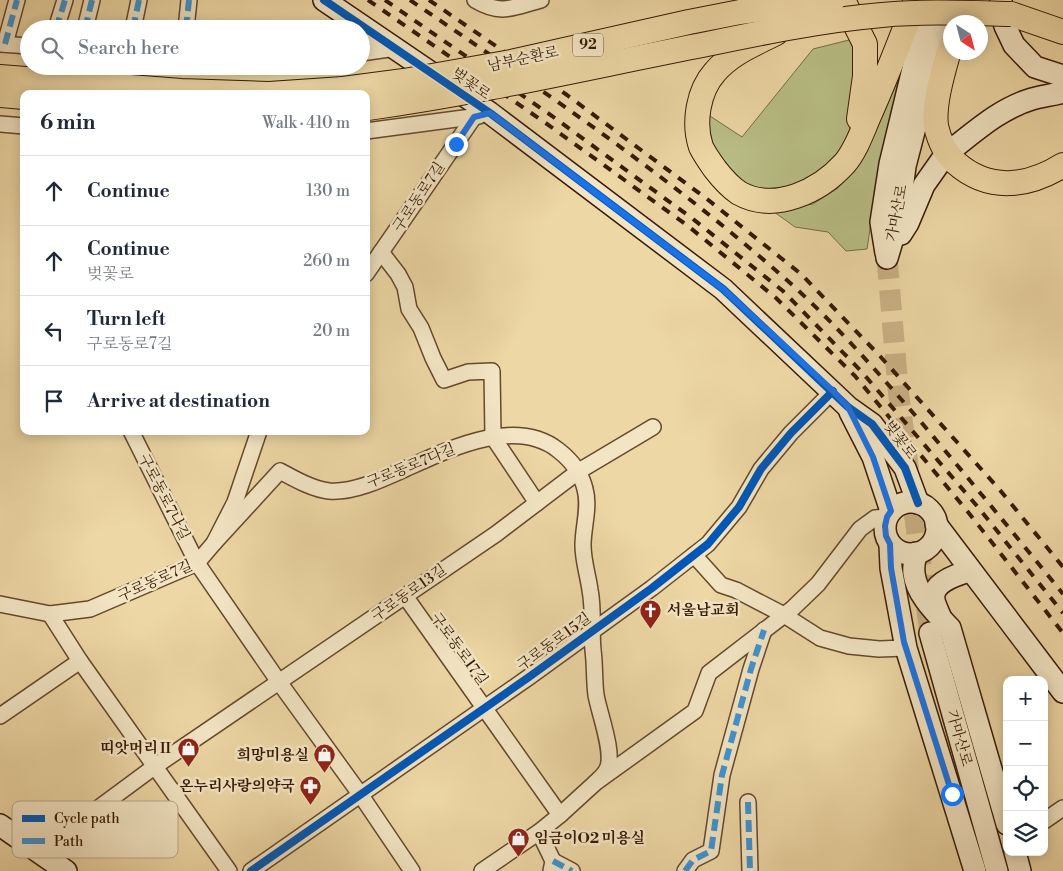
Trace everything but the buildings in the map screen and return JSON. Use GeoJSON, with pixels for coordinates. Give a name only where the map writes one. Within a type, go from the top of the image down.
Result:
{"type":"FeatureCollection","features":[{"type":"Feature","properties":{"kind":"main road","name":"벚꽃로"},"geometry":{"type":"LineString","coordinates":[[324,0],[354,20]]}},
{"type":"Feature","properties":{"kind":"main road"},"geometry":{"type":"LineString","coordinates":[[689,22],[742,0]]}},
{"type":"Feature","properties":{"kind":"main road","name":"남부순환로"},"geometry":{"type":"LineString","coordinates":[[327,90],[404,81],[511,62],[740,12],[833,0]]}},
{"type":"Feature","properties":{"kind":"main road"},"geometry":{"type":"LineString","coordinates":[[843,0],[865,44],[866,53],[863,96],[854,150]]}},
{"type":"Feature","properties":{"kind":"main road"},"geometry":{"type":"LineString","coordinates":[[787,28],[728,60],[715,72],[707,83],[700,100],[697,120],[701,145],[705,155],[720,176],[730,186],[752,198],[774,200],[803,194],[827,180],[846,162],[854,150],[882,88],[916,0]]}},
{"type":"Feature","properties":{"kind":"main road","name":"가마산로"},"geometry":{"type":"LineString","coordinates":[[887,258],[881,222],[890,164],[931,0]]}},
{"type":"Feature","properties":{"kind":"main road","name":"가마산로"},"geometry":{"type":"LineString","coordinates":[[887,258],[898,221],[906,166],[933,58],[951,0]]}},
{"type":"Feature","properties":{"kind":"main road"},"geometry":{"type":"LineString","coordinates":[[960,15],[965,0]]}},
{"type":"Feature","properties":{"kind":"main road"},"geometry":{"type":"LineString","coordinates":[[1006,7],[1002,12],[1009,36],[1014,44],[1029,58],[1035,67],[1063,76]]}},
{"type":"Feature","properties":{"kind":"main road","name":"남부순환로"},"geometry":{"type":"LineString","coordinates":[[370,108],[440,98],[787,28],[882,15],[1006,7],[1053,23]]}},
{"type":"Feature","properties":{"kind":"main road","name":"벚꽃로"},"geometry":{"type":"LineString","coordinates":[[370,31],[396,48],[482,115],[723,289],[848,407],[872,424],[905,468],[918,503]]}},
{"type":"Feature","properties":{"kind":"main road"},"geometry":{"type":"LineString","coordinates":[[1029,58],[1063,65]]}},
{"type":"Feature","properties":{"kind":"main road"},"geometry":{"type":"LineString","coordinates":[[947,60],[936,107],[936,118],[942,144],[954,161],[974,176],[996,183],[1008,184],[1034,178],[1063,165]]}},
{"type":"Feature","properties":{"kind":"main road","name":"남부순환로"},"geometry":{"type":"LineString","coordinates":[[0,77],[168,90]]}},
{"type":"Feature","properties":{"kind":"main road"},"geometry":{"type":"LineString","coordinates":[[887,258],[908,223],[924,185],[949,152],[982,124],[1006,110],[1032,99],[1063,92]]}},
{"type":"Feature","properties":{"kind":"main road"},"geometry":{"type":"LineString","coordinates":[[0,95],[20,97]]}},
{"type":"Feature","properties":{"kind":"main road","name":"벚꽃로"},"geometry":{"type":"LineString","coordinates":[[848,407],[873,457],[889,514]]}},
{"type":"Feature","properties":{"kind":"main road"},"geometry":{"type":"LineString","coordinates":[[975,871],[905,645],[891,568],[890,544],[886,536],[885,526],[889,514],[897,506],[904,503],[918,503],[930,511],[936,524],[948,537],[972,577],[1063,692]]}},
{"type":"Feature","properties":{"kind":"main road"},"geometry":{"type":"LineString","coordinates":[[936,524],[935,537],[928,547],[919,552],[914,573],[918,588],[940,626]]}},
{"type":"Feature","properties":{"kind":"main road"},"geometry":{"type":"LineString","coordinates":[[890,544],[902,552],[933,552],[972,577]]}},
{"type":"Feature","properties":{"kind":"main road"},"geometry":{"type":"LineString","coordinates":[[972,577],[954,576],[935,590],[934,599],[940,626],[1003,812]]}},
{"type":"Feature","properties":{"kind":"main road"},"geometry":{"type":"LineString","coordinates":[[905,645],[906,624],[913,617],[925,614],[934,616],[940,626]]}},
{"type":"Feature","properties":{"kind":"main road","name":"가마산로"},"geometry":{"type":"LineString","coordinates":[[940,626],[997,871]]}},
{"type":"Feature","properties":{"kind":"main road"},"geometry":{"type":"LineString","coordinates":[[1016,856],[1020,871]]}},
{"type":"Feature","properties":{"kind":"street"},"geometry":{"type":"LineString","coordinates":[[17,0],[2,44],[20,45]]}},
{"type":"Feature","properties":{"kind":"street"},"geometry":{"type":"LineString","coordinates":[[59,20],[65,0]]}},
{"type":"Feature","properties":{"kind":"street"},"geometry":{"type":"LineString","coordinates":[[87,20],[92,0]]}},
{"type":"Feature","properties":{"kind":"street"},"geometry":{"type":"LineString","coordinates":[[135,20],[139,0]]}},
{"type":"Feature","properties":{"kind":"street"},"geometry":{"type":"LineString","coordinates":[[187,20],[190,0]]}},
{"type":"Feature","properties":{"kind":"street"},"geometry":{"type":"LineString","coordinates":[[475,0],[500,10],[541,0]]}},
{"type":"Feature","properties":{"kind":"street"},"geometry":{"type":"LineString","coordinates":[[370,52],[396,48]]}},
{"type":"Feature","properties":{"kind":"street"},"geometry":{"type":"LineString","coordinates":[[370,130],[482,115]]}},
{"type":"Feature","properties":{"kind":"street","name":"구로동로7길"},"geometry":{"type":"LineString","coordinates":[[370,268],[482,115]]}},
{"type":"Feature","properties":{"kind":"street"},"geometry":{"type":"LineString","coordinates":[[0,124],[20,126]]}},
{"type":"Feature","properties":{"kind":"street"},"geometry":{"type":"LineString","coordinates":[[381,252],[398,274],[405,287],[409,309],[421,328],[444,380],[468,372],[492,371],[493,437],[537,503]]}},
{"type":"Feature","properties":{"kind":"street","name":"구로동로15길"},"geometry":{"type":"LineString","coordinates":[[251,871],[485,708],[652,588],[708,544],[739,506],[761,469],[791,433],[833,391]]}},
{"type":"Feature","properties":{"kind":"street","name":"구로동로13길"},"geometry":{"type":"LineString","coordinates":[[118,801],[154,767],[496,534],[579,472],[653,427]]}},
{"type":"Feature","properties":{"kind":"street","name":"구로동로7나길"},"geometry":{"type":"LineString","coordinates":[[134,435],[197,562]]}},
{"type":"Feature","properties":{"kind":"street","name":"구로동로7길"},"geometry":{"type":"LineString","coordinates":[[0,604],[50,614],[90,609],[197,562],[214,543],[235,502],[258,435]]}},
{"type":"Feature","properties":{"kind":"street","name":"구로동로7다길"},"geometry":{"type":"LineString","coordinates":[[214,543],[280,470],[306,484],[329,491],[348,489],[380,481],[454,448],[500,435],[531,437],[551,445],[566,456],[579,472]]}},
{"type":"Feature","properties":{"kind":"street"},"geometry":{"type":"LineString","coordinates":[[579,472],[586,490],[586,522],[582,544],[592,611],[591,631],[596,695],[608,747],[608,768],[595,784]]}},
{"type":"Feature","properties":{"kind":"street"},"geometry":{"type":"LineString","coordinates":[[482,871],[539,832],[595,784],[694,711],[709,673],[784,615],[818,584],[860,529],[875,518],[889,514]]}},
{"type":"Feature","properties":{"kind":"street"},"geometry":{"type":"LineString","coordinates":[[694,555],[721,585],[736,590],[784,615],[820,638],[849,646],[879,649],[905,645]]}},
{"type":"Feature","properties":{"kind":"street"},"geometry":{"type":"LineString","coordinates":[[197,562],[412,871]]}},
{"type":"Feature","properties":{"kind":"street","name":"구로동로17길"},"geometry":{"type":"LineString","coordinates":[[405,596],[560,815]]}},
{"type":"Feature","properties":{"kind":"street"},"geometry":{"type":"LineString","coordinates":[[50,614],[80,662],[229,871]]}},
{"type":"Feature","properties":{"kind":"street"},"geometry":{"type":"LineString","coordinates":[[685,871],[693,860],[711,851],[722,775],[764,630]]}},
{"type":"Feature","properties":{"kind":"street"},"geometry":{"type":"LineString","coordinates":[[0,716],[80,662]]}},
{"type":"Feature","properties":{"kind":"street"},"geometry":{"type":"LineString","coordinates":[[748,802],[750,871]]}},
{"type":"Feature","properties":{"kind":"street"},"geometry":{"type":"LineString","coordinates":[[1048,818],[1063,808]]}},
{"type":"Feature","properties":{"kind":"street"},"geometry":{"type":"LineString","coordinates":[[539,832],[552,866],[572,871]]}},
{"type":"Feature","properties":{"kind":"green space"},"geometry":{"type":"Polygon","coordinates":[[[857,38],[853,120],[842,154],[801,186],[766,191],[741,183],[708,142],[707,114],[742,137],[813,49],[857,38]]]}},
{"type":"Feature","properties":{"kind":"green space"},"geometry":{"type":"Polygon","coordinates":[[[904,53],[877,182],[867,249],[846,251],[828,232],[795,227],[770,209],[813,204],[838,188],[865,153],[904,53]]]}},
{"type":"Feature","properties":{"kind":"tunnel"},"geometry":{"type":"LineString","coordinates":[[887,258],[898,389],[930,633]]}},
{"type":"Feature","properties":{"kind":"railway"},"geometry":{"type":"LineString","coordinates":[[368,0],[547,124],[688,226],[776,298],[855,376],[968,512],[1063,633]]}},
{"type":"Feature","properties":{"kind":"railway"},"geometry":{"type":"LineString","coordinates":[[385,0],[552,116],[693,219],[783,291],[861,371],[977,506],[1063,613]]}},
{"type":"Feature","properties":{"kind":"railway"},"geometry":{"type":"LineString","coordinates":[[410,0],[556,100],[652,170],[699,206],[807,298],[921,422],[1063,594]]}},
{"type":"Feature","properties":{"kind":"railway"},"geometry":{"type":"LineString","coordinates":[[429,0],[567,95],[707,199],[801,274],[879,355],[999,489],[1063,567]]}},
{"type":"Feature","properties":{"kind":"marked path"},"geometry":{"type":"LineString","coordinates":[[5,44],[17,0]]}},
{"type":"Feature","properties":{"kind":"marked path"},"geometry":{"type":"LineString","coordinates":[[59,20],[65,0]]}},
{"type":"Feature","properties":{"kind":"marked path"},"geometry":{"type":"LineString","coordinates":[[87,20],[92,0]]}},
{"type":"Feature","properties":{"kind":"marked path"},"geometry":{"type":"LineString","coordinates":[[135,20],[139,0]]}},
{"type":"Feature","properties":{"kind":"marked path"},"geometry":{"type":"LineString","coordinates":[[187,20],[189,0]]}},
{"type":"Feature","properties":{"kind":"marked path"},"geometry":{"type":"LineString","coordinates":[[685,871],[693,860],[711,851],[722,775],[751,669],[764,630]]}},
{"type":"Feature","properties":{"kind":"marked path"},"geometry":{"type":"LineString","coordinates":[[748,802],[750,871]]}},
{"type":"Feature","properties":{"kind":"marked path"},"geometry":{"type":"LineString","coordinates":[[553,861],[572,871]]}},
{"type":"Feature","properties":{"kind":"cycle path"},"geometry":{"type":"LineString","coordinates":[[324,0],[353,20]]}},
{"type":"Feature","properties":{"kind":"cycle path"},"geometry":{"type":"LineString","coordinates":[[370,31],[490,113],[723,289],[848,407],[872,424],[905,468],[918,503]]}},
{"type":"Feature","properties":{"kind":"cycle path"},"geometry":{"type":"LineString","coordinates":[[251,871],[529,677],[652,588],[708,544],[739,507],[761,469],[791,433],[833,391]]}},
{"type":"Feature","properties":{"kind":"place","name":"서울남교회"},"geometry":{"type":"Point","coordinates":[651,629]}},
{"type":"Feature","properties":{"kind":"place","name":"띠앗머리Ⅱ"},"geometry":{"type":"Point","coordinates":[189,767]}},
{"type":"Feature","properties":{"kind":"place","name":"희망미용실"},"geometry":{"type":"Point","coordinates":[325,774]}},
{"type":"Feature","properties":{"kind":"place","name":"온누리사랑의약국"},"geometry":{"type":"Point","coordinates":[311,805]}},
{"type":"Feature","properties":{"kind":"place","name":"임금이O2 미용실"},"geometry":{"type":"Point","coordinates":[518,857]}},
{"type":"Feature","properties":{"kind":"route"},"geometry":{"type":"LineString","coordinates":[[456,144],[474,117],[490,113],[723,289],[848,407],[873,457],[891,511],[885,526],[886,536],[890,544],[891,568],[898,615],[904,642],[952,794]]}}]}
